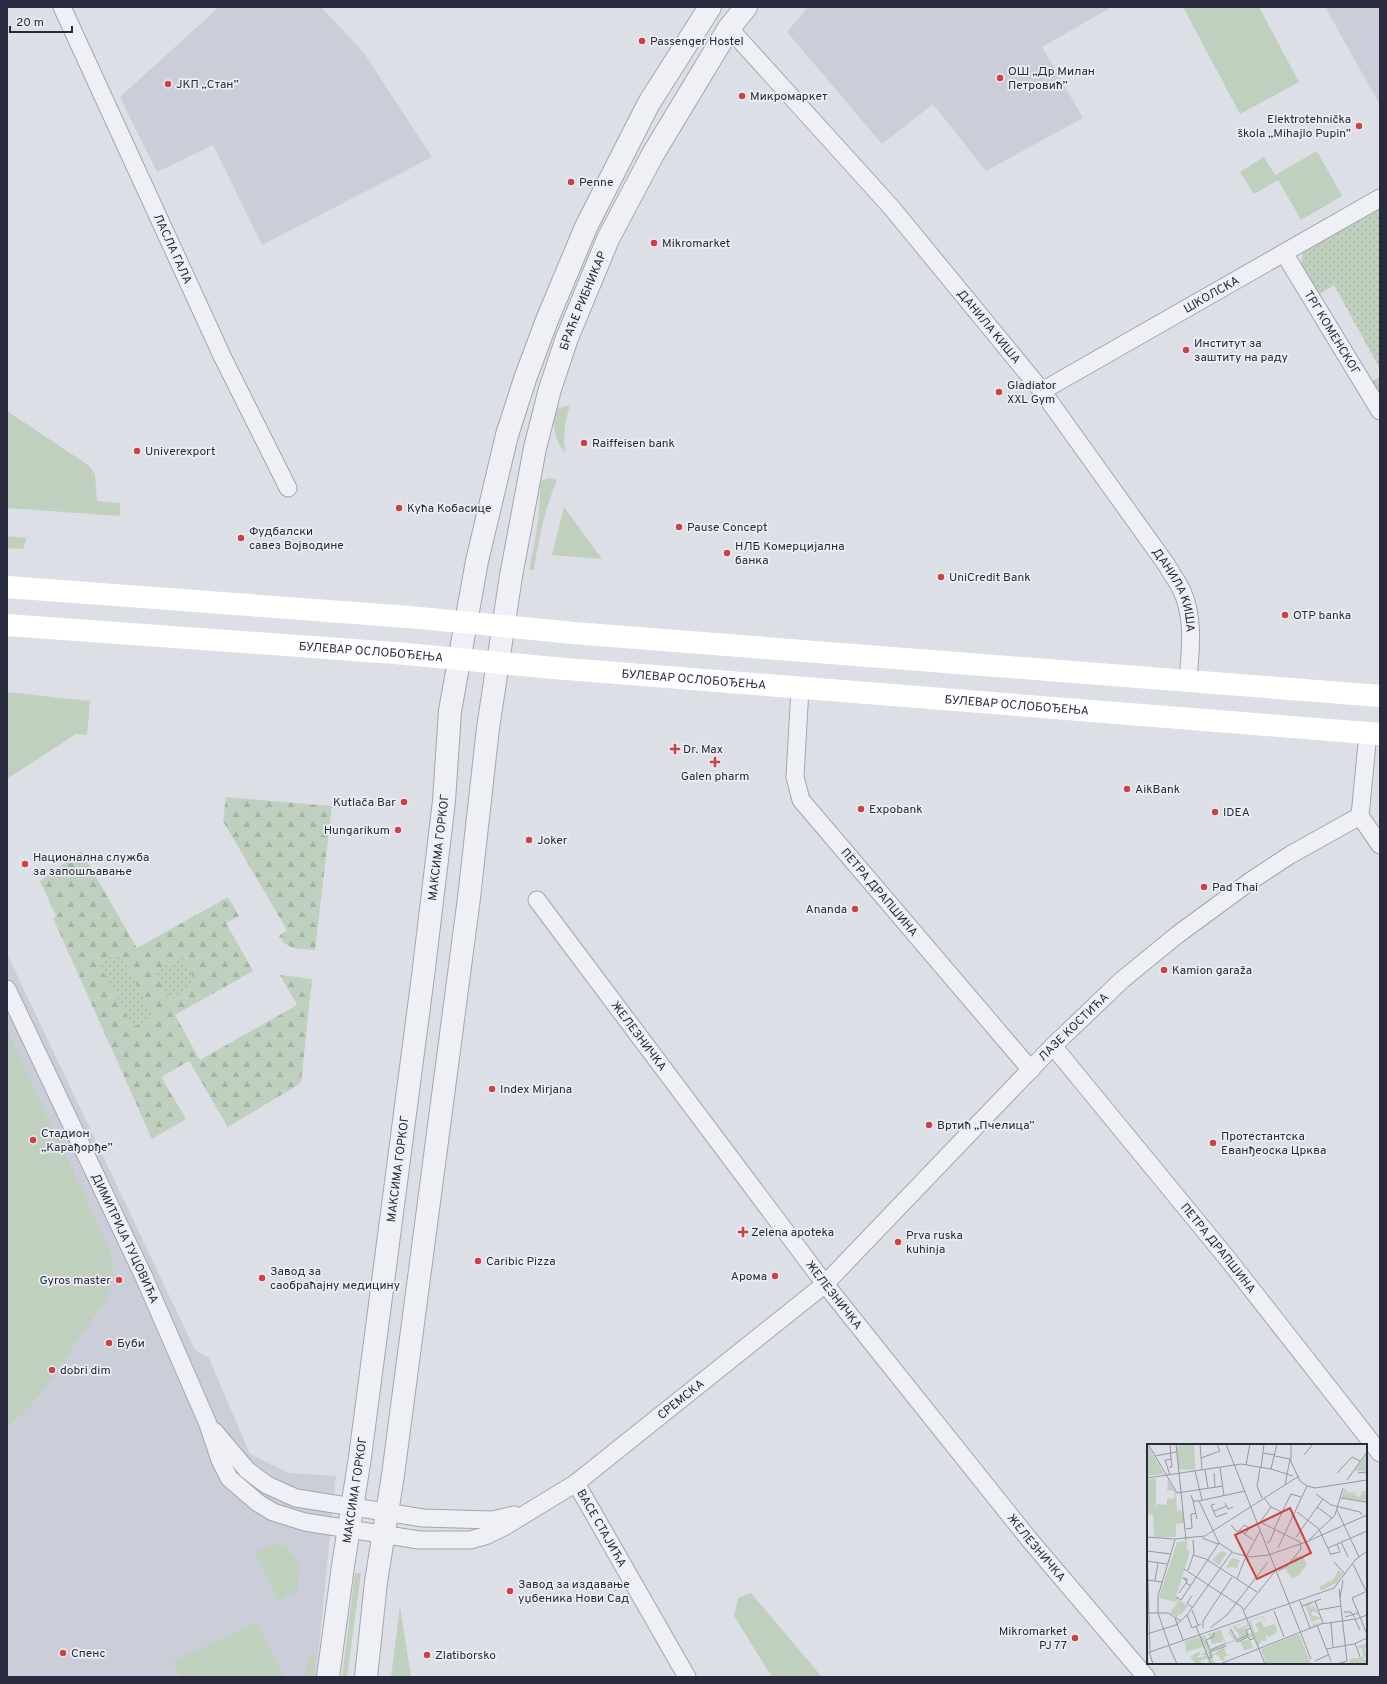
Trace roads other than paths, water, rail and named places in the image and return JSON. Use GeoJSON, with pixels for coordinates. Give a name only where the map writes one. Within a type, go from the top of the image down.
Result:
{"type":"FeatureCollection","features":[{"type":"Feature","properties":{"kind":"main road"},"geometry":{"type":"LineString","coordinates":[[7,587],[1380,696]]}},
{"type":"Feature","properties":{"kind":"main road","name":"БУЛЕВАР ОСЛОБОЂЕЊА"},"geometry":{"type":"LineString","coordinates":[[7,625],[394,653],[460,660],[1374,734]]}},
{"type":"Feature","properties":{"kind":"street","name":"ЛАСЛА ГАЛА"},"geometry":{"type":"LineString","coordinates":[[62,7],[223,358],[288,488]]}},
{"type":"Feature","properties":{"kind":"street","name":"БРАЋЕ РИБНИКАР"},"geometry":{"type":"LineString","coordinates":[[460,660],[477,561],[507,435],[525,379],[547,320],[586,227],[648,103],[710,7]]}},
{"type":"Feature","properties":{"kind":"street","name":"БРАЋЕ РИБНИКАР"},"geometry":{"type":"LineString","coordinates":[[498,663],[521,518],[535,448],[550,389],[567,338],[608,238],[653,154],[729,28],[746,7]]}},
{"type":"Feature","properties":{"kind":"street","name":"ДАНИЛА КИША"},"geometry":{"type":"LineString","coordinates":[[729,28],[891,207],[1042,391],[1161,558],[1182,591],[1191,623],[1188,681]]}},
{"type":"Feature","properties":{"kind":"street","name":"ШКОЛСКА"},"geometry":{"type":"LineString","coordinates":[[1042,391],[1380,198]]}},
{"type":"Feature","properties":{"kind":"street","name":"ТРГ КОМЕНСКОГ"},"geometry":{"type":"LineString","coordinates":[[1284,253],[1380,411]]}},
{"type":"Feature","properties":{"kind":"street","name":"МАКСИМА ГОРКОГ"},"geometry":{"type":"LineString","coordinates":[[328,1677],[424,976],[444,801],[450,712],[460,660]]}},
{"type":"Feature","properties":{"kind":"street"},"geometry":{"type":"LineString","coordinates":[[366,1677],[376,1582],[384,1534],[469,898],[488,728],[498,663]]}},
{"type":"Feature","properties":{"kind":"street","name":"ПЕТРА ДРАПШИНА"},"geometry":{"type":"LineString","coordinates":[[800,688],[795,777],[801,800],[1031,1070]]}},
{"type":"Feature","properties":{"kind":"street"},"geometry":{"type":"LineString","coordinates":[[1374,734],[1360,816],[1380,845]]}},
{"type":"Feature","properties":{"kind":"street","name":"ЛАЗЕ КОСТИЋА"},"geometry":{"type":"LineString","coordinates":[[825,1284],[1054,1046],[1122,980],[1177,935],[1252,880],[1290,855],[1360,816]]}},
{"type":"Feature","properties":{"kind":"street","name":"ЖЕЛЕЗНИЧКА"},"geometry":{"type":"LineString","coordinates":[[537,900],[825,1284],[1023,1532],[1146,1677]]}},
{"type":"Feature","properties":{"kind":"street","name":"ДИМИТРИЈА ТУЦОВИЋА"},"geometry":{"type":"LineString","coordinates":[[7,990],[144,1277],[208,1424],[220,1460],[229,1478],[258,1503],[274,1512],[315,1525],[384,1534]]}},
{"type":"Feature","properties":{"kind":"street","name":"ПЕТРА ДРАПШИНА"},"geometry":{"type":"LineString","coordinates":[[1054,1046],[1227,1258],[1380,1453]]}},
{"type":"Feature","properties":{"kind":"street","name":"СРЕМСКА"},"geometry":{"type":"LineString","coordinates":[[384,1534],[419,1540],[470,1540],[485,1536],[533,1511],[576,1483],[825,1284]]}},
{"type":"Feature","properties":{"kind":"street","name":"ДИМИТРИЈА ТУЦОВИЋА"},"geometry":{"type":"LineString","coordinates":[[208,1424],[247,1470],[267,1485],[296,1498],[387,1511]]}},
{"type":"Feature","properties":{"kind":"street","name":"ВАСЕ СТАЈИЋА"},"geometry":{"type":"LineString","coordinates":[[576,1483],[687,1677]]}},
{"type":"Feature","properties":{"kind":"street","name":"СРЕМСКА"},"geometry":{"type":"LineString","coordinates":[[387,1511],[423,1518],[492,1520],[533,1511]]}},
{"type":"Feature","properties":{"kind":"place","name":"Passenger Hostel"},"geometry":{"type":"Point","coordinates":[642,41]}},
{"type":"Feature","properties":{"kind":"place","name":"ОШ „Др Милан Петровић”"},"geometry":{"type":"Point","coordinates":[1000,78]}},
{"type":"Feature","properties":{"kind":"place","name":"ЈКП „Стан”"},"geometry":{"type":"Point","coordinates":[168,84]}},
{"type":"Feature","properties":{"kind":"place","name":"Микромаркет"},"geometry":{"type":"Point","coordinates":[742,96]}},
{"type":"Feature","properties":{"kind":"place","name":"Elektrotehnička škola „Mihajlo Pupin”"},"geometry":{"type":"Point","coordinates":[1359,126]}},
{"type":"Feature","properties":{"kind":"place","name":"Penne"},"geometry":{"type":"Point","coordinates":[571,182]}},
{"type":"Feature","properties":{"kind":"place","name":"Mikromarket"},"geometry":{"type":"Point","coordinates":[654,243]}},
{"type":"Feature","properties":{"kind":"place","name":"Институт за заштиту на раду"},"geometry":{"type":"Point","coordinates":[1186,350]}},
{"type":"Feature","properties":{"kind":"place","name":"Gladiator XXL Gym"},"geometry":{"type":"Point","coordinates":[999,392]}},
{"type":"Feature","properties":{"kind":"place","name":"Raiffeisen bank"},"geometry":{"type":"Point","coordinates":[584,443]}},
{"type":"Feature","properties":{"kind":"place","name":"Univerexport"},"geometry":{"type":"Point","coordinates":[137,451]}},
{"type":"Feature","properties":{"kind":"place","name":"Кућа Кобасице"},"geometry":{"type":"Point","coordinates":[399,508]}},
{"type":"Feature","properties":{"kind":"place","name":"Pause Concept"},"geometry":{"type":"Point","coordinates":[679,527]}},
{"type":"Feature","properties":{"kind":"place","name":"Фудбалски савез Војводине"},"geometry":{"type":"Point","coordinates":[241,538]}},
{"type":"Feature","properties":{"kind":"place","name":"НЛБ Комерцијална банка"},"geometry":{"type":"Point","coordinates":[727,553]}},
{"type":"Feature","properties":{"kind":"place","name":"UniCredit Bank"},"geometry":{"type":"Point","coordinates":[941,577]}},
{"type":"Feature","properties":{"kind":"place","name":"OTP banka"},"geometry":{"type":"Point","coordinates":[1285,615]}},
{"type":"Feature","properties":{"kind":"place","name":"Dr. Max"},"geometry":{"type":"Point","coordinates":[675,749]}},
{"type":"Feature","properties":{"kind":"place","name":"Galen pharm"},"geometry":{"type":"Point","coordinates":[715,762]}},
{"type":"Feature","properties":{"kind":"place","name":"AikBank"},"geometry":{"type":"Point","coordinates":[1127,789]}},
{"type":"Feature","properties":{"kind":"place","name":"Kutlača Bar"},"geometry":{"type":"Point","coordinates":[404,802]}},
{"type":"Feature","properties":{"kind":"place","name":"Expobank"},"geometry":{"type":"Point","coordinates":[861,809]}},
{"type":"Feature","properties":{"kind":"place","name":"IDEA"},"geometry":{"type":"Point","coordinates":[1215,812]}},
{"type":"Feature","properties":{"kind":"place","name":"Hungarikum"},"geometry":{"type":"Point","coordinates":[398,830]}},
{"type":"Feature","properties":{"kind":"place","name":"Joker"},"geometry":{"type":"Point","coordinates":[529,840]}},
{"type":"Feature","properties":{"kind":"place","name":"Национална служба за запошљавање"},"geometry":{"type":"Point","coordinates":[25,864]}},
{"type":"Feature","properties":{"kind":"place","name":"Pad Thai"},"geometry":{"type":"Point","coordinates":[1204,887]}},
{"type":"Feature","properties":{"kind":"place","name":"Ananda"},"geometry":{"type":"Point","coordinates":[855,909]}},
{"type":"Feature","properties":{"kind":"place","name":"Kamion garaža"},"geometry":{"type":"Point","coordinates":[1164,970]}},
{"type":"Feature","properties":{"kind":"place","name":"Index Mirjana"},"geometry":{"type":"Point","coordinates":[492,1089]}},
{"type":"Feature","properties":{"kind":"place","name":"Вртић „Пчелица”"},"geometry":{"type":"Point","coordinates":[929,1125]}},
{"type":"Feature","properties":{"kind":"place","name":"Стадион „Карађорђе”"},"geometry":{"type":"Point","coordinates":[33,1140]}},
{"type":"Feature","properties":{"kind":"place","name":"Протестантска Еванђеоска Црква"},"geometry":{"type":"Point","coordinates":[1213,1143]}},
{"type":"Feature","properties":{"kind":"place","name":"Zelena apoteka"},"geometry":{"type":"Point","coordinates":[743,1232]}},
{"type":"Feature","properties":{"kind":"place","name":"Prva ruska kuhinja"},"geometry":{"type":"Point","coordinates":[898,1242]}},
{"type":"Feature","properties":{"kind":"place","name":"Caribic Pizza"},"geometry":{"type":"Point","coordinates":[478,1261]}},
{"type":"Feature","properties":{"kind":"place","name":"Арома"},"geometry":{"type":"Point","coordinates":[775,1276]}},
{"type":"Feature","properties":{"kind":"place","name":"Завод за саобраћајну медицину"},"geometry":{"type":"Point","coordinates":[262,1278]}},
{"type":"Feature","properties":{"kind":"place","name":"Gyros master"},"geometry":{"type":"Point","coordinates":[119,1280]}},
{"type":"Feature","properties":{"kind":"place","name":"Буби"},"geometry":{"type":"Point","coordinates":[109,1343]}},
{"type":"Feature","properties":{"kind":"place","name":"dobri dim"},"geometry":{"type":"Point","coordinates":[52,1370]}},
{"type":"Feature","properties":{"kind":"place","name":"Завод за издавање уџбеника Нови Сад"},"geometry":{"type":"Point","coordinates":[510,1591]}},
{"type":"Feature","properties":{"kind":"place","name":"Mikromarket PJ 77"},"geometry":{"type":"Point","coordinates":[1075,1638]}},
{"type":"Feature","properties":{"kind":"place","name":"Спенс"},"geometry":{"type":"Point","coordinates":[63,1653]}},
{"type":"Feature","properties":{"kind":"place","name":"Zlatiborsko"},"geometry":{"type":"Point","coordinates":[427,1655]}}]}
